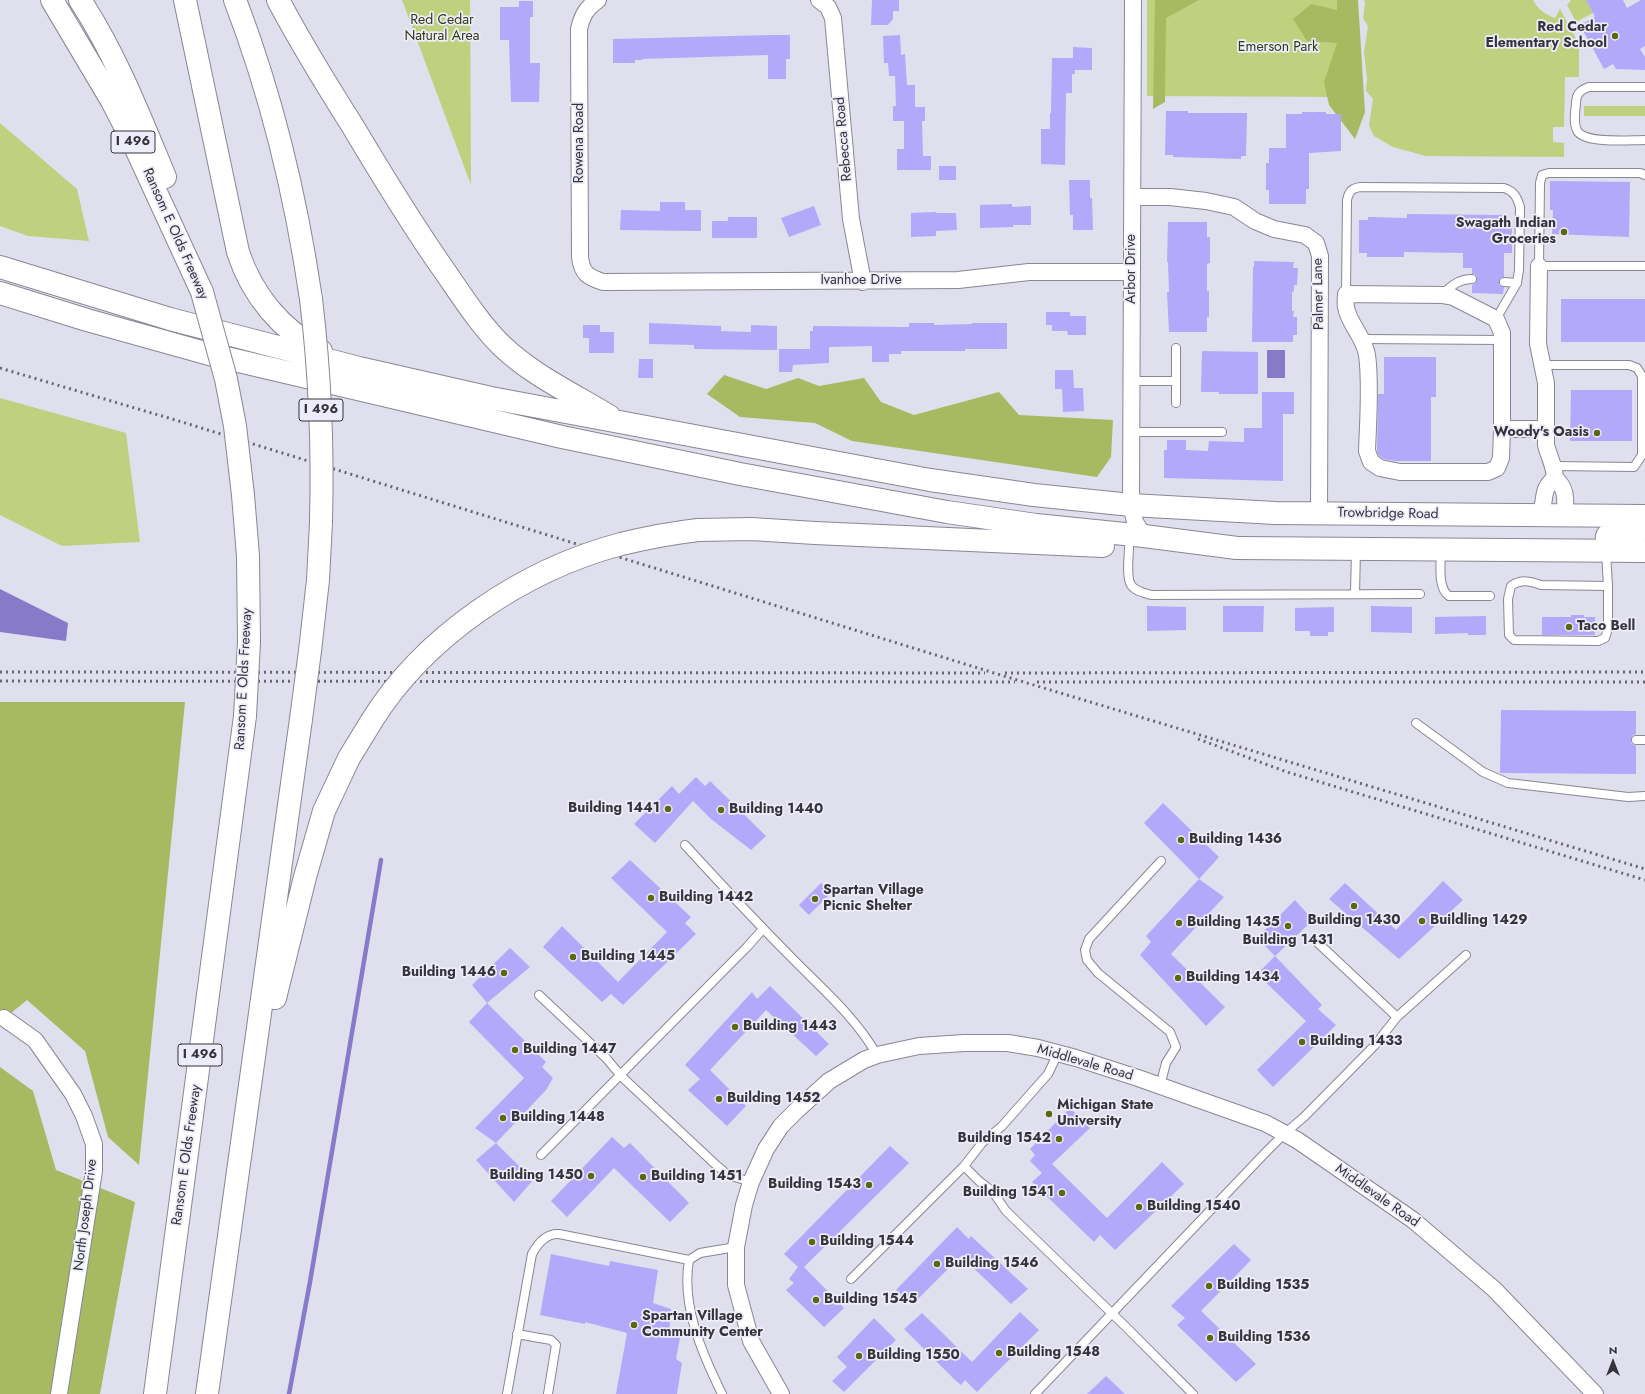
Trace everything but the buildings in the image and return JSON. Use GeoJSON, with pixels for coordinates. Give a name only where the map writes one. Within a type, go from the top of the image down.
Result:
{"type":"FeatureCollection","features":[{"type":"Feature","properties":{"kind":"main road","name":"Ransom E Olds Freeway"},"geometry":{"type":"LineString","coordinates":[[52,0],[80,45],[129,133],[202,292],[226,379],[235,426],[248,556],[249,642],[245,716],[155,1394]]}},
{"type":"Feature","properties":{"kind":"main road"},"geometry":{"type":"LineString","coordinates":[[80,0],[94,20],[117,64],[145,128],[187,236],[202,292]]}},
{"type":"Feature","properties":{"kind":"main road"},"geometry":{"type":"LineString","coordinates":[[186,0],[238,252],[248,277],[260,297],[286,328],[319,350],[358,368]]}},
{"type":"Feature","properties":{"kind":"main road","name":"I 496"},"geometry":{"type":"LineString","coordinates":[[207,1394],[310,651],[318,580],[321,522],[321,404],[317,341],[312,299],[301,235],[279,142],[257,63],[235,0]]}},
{"type":"Feature","properties":{"kind":"main road"},"geometry":{"type":"LineString","coordinates":[[278,0],[300,41],[396,198],[490,334],[512,355],[532,371],[621,422]]}},
{"type":"Feature","properties":{"kind":"main road"},"geometry":{"type":"LineString","coordinates":[[0,267],[170,319],[358,368]]}},
{"type":"Feature","properties":{"kind":"main road"},"geometry":{"type":"LineString","coordinates":[[0,293],[208,354],[562,437],[740,474],[947,512],[1136,541]]}},
{"type":"Feature","properties":{"kind":"main road","name":"Trowbridge Road"},"geometry":{"type":"LineString","coordinates":[[358,368],[491,398],[567,413],[930,480],[1034,495],[1131,505],[1274,513],[1565,517],[1645,516]]}},
{"type":"Feature","properties":{"kind":"main road"},"geometry":{"type":"LineString","coordinates":[[562,437],[567,413]]}},
{"type":"Feature","properties":{"kind":"main road"},"geometry":{"type":"LineString","coordinates":[[1330,548],[1409,540],[1414,534],[1414,525],[1403,514]]}},
{"type":"Feature","properties":{"kind":"main road"},"geometry":{"type":"LineString","coordinates":[[1441,549],[1478,540],[1548,539],[1556,536],[1562,531],[1565,517]]}},
{"type":"Feature","properties":{"kind":"main road"},"geometry":{"type":"LineString","coordinates":[[246,1111],[317,834],[335,787],[360,739],[396,688],[422,658],[465,621],[501,596],[528,580],[561,565],[604,550],[640,540],[698,530],[751,529],[823,534],[1136,541],[1237,548],[1606,551],[1644,545]]}},
{"type":"Feature","properties":{"kind":"street","name":"Rebecca Road"},"geometry":{"type":"LineString","coordinates":[[819,0],[828,7],[833,18],[851,220],[863,282]]}},
{"type":"Feature","properties":{"kind":"street","name":"Arbor Drive"},"geometry":{"type":"LineString","coordinates":[[1134,0],[1131,505],[1135,522],[1136,541]]}},
{"type":"Feature","properties":{"kind":"street","name":"Rowena Road"},"geometry":{"type":"LineString","coordinates":[[590,278],[581,268],[580,257],[579,29],[582,17],[593,4]]}},
{"type":"Feature","properties":{"kind":"street","name":"Palmer Lane"},"geometry":{"type":"LineString","coordinates":[[1133,197],[1170,197],[1206,201],[1234,207],[1255,221],[1274,229],[1305,235],[1316,243],[1320,256],[1319,514]]}},
{"type":"Feature","properties":{"kind":"street"},"geometry":{"type":"LineString","coordinates":[[1539,266],[1538,344],[1546,383],[1546,429],[1548,453],[1554,472],[1562,484],[1565,492],[1565,517]]}},
{"type":"Feature","properties":{"kind":"street","name":"Ivanhoe Drive"},"geometry":{"type":"LineString","coordinates":[[590,278],[603,282],[863,282],[958,280],[1028,272],[1132,272]]}},
{"type":"Feature","properties":{"kind":"street"},"geometry":{"type":"LineString","coordinates":[[1346,294],[1442,295],[1453,298],[1496,319],[1502,333],[1501,458],[1496,468],[1488,472],[1400,472],[1380,468],[1370,462],[1367,451],[1367,354],[1363,339],[1348,315],[1346,307],[1346,294]]}},
{"type":"Feature","properties":{"kind":"street"},"geometry":{"type":"LineString","coordinates":[[1502,429],[1546,429]]}},
{"type":"Feature","properties":{"kind":"street"},"geometry":{"type":"LineString","coordinates":[[1538,516],[1544,504],[1544,490],[1554,472]]}},
{"type":"Feature","properties":{"kind":"street","name":"North Joseph Drive"},"geometry":{"type":"LineString","coordinates":[[4,1018],[35,1040],[73,1094],[84,1116],[94,1144],[94,1171],[59,1394]]}},
{"type":"Feature","properties":{"kind":"street","name":"Middlevale Road"},"geometry":{"type":"LineString","coordinates":[[781,1394],[751,1341],[736,1285],[736,1247],[744,1205],[751,1182],[766,1150],[782,1126],[797,1110],[829,1081],[864,1060],[877,1055],[919,1046],[964,1043],[1008,1043],[1058,1053],[1160,1086],[1265,1123],[1296,1140],[1413,1220],[1494,1289],[1596,1394]]}},
{"type":"Feature","properties":{"kind":"lane"},"geometry":{"type":"LineString","coordinates":[[1645,87],[1589,87],[1583,89],[1576,98],[1575,122],[1578,132],[1594,140],[1645,140]]}},
{"type":"Feature","properties":{"kind":"lane"},"geometry":{"type":"LineString","coordinates":[[1645,175],[1640,173],[1549,173],[1542,175],[1540,183],[1539,266],[1645,266]]}},
{"type":"Feature","properties":{"kind":"lane"},"geometry":{"type":"LineString","coordinates":[[1346,294],[1347,200],[1348,193],[1354,188],[1504,188],[1511,190],[1518,198],[1520,207],[1519,270],[1517,283],[1496,319]]}},
{"type":"Feature","properties":{"kind":"lane"},"geometry":{"type":"LineString","coordinates":[[1442,295],[1458,281],[1463,279],[1472,279]]}},
{"type":"Feature","properties":{"kind":"lane"},"geometry":{"type":"LineString","coordinates":[[1504,282],[1517,283]]}},
{"type":"Feature","properties":{"kind":"lane"},"geometry":{"type":"LineString","coordinates":[[1363,339],[1502,340]]}},
{"type":"Feature","properties":{"kind":"lane"},"geometry":{"type":"LineString","coordinates":[[1176,348],[1176,403]]}},
{"type":"Feature","properties":{"kind":"lane"},"geometry":{"type":"LineString","coordinates":[[1542,365],[1630,365],[1637,368],[1642,376],[1642,455],[1634,467],[1554,472]]}},
{"type":"Feature","properties":{"kind":"lane"},"geometry":{"type":"LineString","coordinates":[[1132,381],[1176,381]]}},
{"type":"Feature","properties":{"kind":"lane"},"geometry":{"type":"LineString","coordinates":[[1132,432],[1222,432]]}},
{"type":"Feature","properties":{"kind":"lane"},"geometry":{"type":"LineString","coordinates":[[1136,541],[1128,576],[1131,585],[1139,591],[1150,595],[1420,594]]}},
{"type":"Feature","properties":{"kind":"lane"},"geometry":{"type":"LineString","coordinates":[[1355,594],[1356,548]]}},
{"type":"Feature","properties":{"kind":"lane"},"geometry":{"type":"LineString","coordinates":[[1441,549],[1442,586],[1444,593],[1449,596],[1490,596]]}},
{"type":"Feature","properties":{"kind":"lane"},"geometry":{"type":"LineString","coordinates":[[1606,551],[1608,586],[1608,629],[1605,638],[1598,641],[1514,640],[1509,634],[1508,599],[1511,586],[1517,581],[1532,581],[1541,585],[1608,586]]}},
{"type":"Feature","properties":{"kind":"lane"},"geometry":{"type":"LineString","coordinates":[[1416,723],[1483,772],[1508,783],[1628,797],[1645,796]]}},
{"type":"Feature","properties":{"kind":"lane"},"geometry":{"type":"LineString","coordinates":[[1636,740],[1645,740]]}},
{"type":"Feature","properties":{"kind":"lane"},"geometry":{"type":"LineString","coordinates":[[685,845],[763,929],[853,1020],[867,1036],[877,1055]]}},
{"type":"Feature","properties":{"kind":"lane"},"geometry":{"type":"LineString","coordinates":[[1160,1086],[1166,1063],[1176,1047],[1170,1032],[1098,973],[1087,960],[1085,950],[1089,939],[1161,861]]}},
{"type":"Feature","properties":{"kind":"lane"},"geometry":{"type":"LineString","coordinates":[[541,1155],[621,1076],[763,929]]}},
{"type":"Feature","properties":{"kind":"lane"},"geometry":{"type":"LineString","coordinates":[[1318,943],[1397,1017]]}},
{"type":"Feature","properties":{"kind":"lane"},"geometry":{"type":"LineString","coordinates":[[1035,1394],[1284,1134],[1304,1117],[1353,1067],[1374,1045],[1397,1017],[1466,955]]}},
{"type":"Feature","properties":{"kind":"lane"},"geometry":{"type":"LineString","coordinates":[[539,995],[606,1058],[621,1076],[728,1175],[751,1182]]}},
{"type":"Feature","properties":{"kind":"lane"},"geometry":{"type":"LineString","coordinates":[[851,1279],[964,1166],[982,1143],[1002,1126],[1048,1074],[1058,1053]]}},
{"type":"Feature","properties":{"kind":"lane"},"geometry":{"type":"LineString","coordinates":[[964,1166],[993,1192],[1006,1211],[1193,1394]]}},
{"type":"Feature","properties":{"kind":"lane"},"geometry":{"type":"LineString","coordinates":[[507,1394],[532,1254],[541,1241],[550,1235],[560,1234],[689,1260],[700,1253],[736,1247]]}},
{"type":"Feature","properties":{"kind":"lane"},"geometry":{"type":"LineString","coordinates":[[689,1260],[686,1277],[692,1318],[705,1359],[722,1394]]}},
{"type":"Feature","properties":{"kind":"lane"},"geometry":{"type":"LineString","coordinates":[[517,1334],[551,1340],[556,1345],[548,1394]]}},
{"type":"Feature","properties":{"kind":"green space","name":"Red Cedar Natural Area"},"geometry":{"type":"Polygon","coordinates":[[[402,0],[470,0],[471,185],[402,0]]]}},
{"type":"Feature","properties":{"kind":"green space","name":"Emerson Park"},"geometry":{"type":"Polygon","coordinates":[[[1147,0],[1346,0],[1346,97],[1147,96],[1147,0]]]}},
{"type":"Feature","properties":{"kind":"green space"},"geometry":{"type":"Polygon","coordinates":[[[1155,0],[1199,0],[1166,18],[1165,102],[1153,109],[1155,0]]]}},
{"type":"Feature","properties":{"kind":"green space"},"geometry":{"type":"Polygon","coordinates":[[[1337,0],[1358,0],[1365,112],[1355,139],[1329,105],[1324,82],[1337,43],[1307,41],[1293,19],[1311,4],[1337,10],[1337,0]]]}},
{"type":"Feature","properties":{"kind":"green space"},"geometry":{"type":"Polygon","coordinates":[[[1364,0],[1533,0],[1542,11],[1555,18],[1560,9],[1579,44],[1579,77],[1565,77],[1564,127],[1553,127],[1553,142],[1564,143],[1564,157],[1426,156],[1393,147],[1374,136],[1369,126],[1373,99],[1366,91],[1367,79],[1364,52],[1368,26],[1363,18],[1364,0]]]}},
{"type":"Feature","properties":{"kind":"green space"},"geometry":{"type":"Polygon","coordinates":[[[1571,0],[1586,0],[1593,13],[1576,22],[1567,5],[1571,0]]]}},
{"type":"Feature","properties":{"kind":"green space"},"geometry":{"type":"Polygon","coordinates":[[[1584,106],[1645,106],[1645,116],[1584,116],[1584,106]]]}},
{"type":"Feature","properties":{"kind":"green space"},"geometry":{"type":"Polygon","coordinates":[[[0,123],[77,189],[89,241],[28,236],[0,226],[0,123]]]}},
{"type":"Feature","properties":{"kind":"green space"},"geometry":{"type":"Polygon","coordinates":[[[724,375],[766,389],[798,378],[819,386],[864,378],[881,402],[914,415],[999,392],[1019,415],[1113,420],[1111,457],[1097,477],[852,441],[815,423],[740,417],[707,394],[724,375]]]}},
{"type":"Feature","properties":{"kind":"green space"},"geometry":{"type":"Polygon","coordinates":[[[0,398],[126,433],[140,542],[62,546],[0,515],[0,398]]]}},
{"type":"Feature","properties":{"kind":"green space"},"geometry":{"type":"Polygon","coordinates":[[[0,702],[185,702],[139,1165],[108,1137],[85,1051],[27,1000],[0,1022],[0,702]]]}},
{"type":"Feature","properties":{"kind":"green space"},"geometry":{"type":"Polygon","coordinates":[[[0,1067],[33,1091],[56,1170],[135,1202],[100,1394],[0,1394],[0,1067]]]}},
{"type":"Feature","properties":{"kind":"shaded area"},"geometry":{"type":"Polygon","coordinates":[[[1267,350],[1285,350],[1285,378],[1267,378],[1267,350]]]}},
{"type":"Feature","properties":{"kind":"shaded area"},"geometry":{"type":"Polygon","coordinates":[[[0,589],[68,623],[66,641],[0,632],[0,589]]]}},
{"type":"Feature","properties":{"kind":"waterway"},"geometry":{"type":"LineString","coordinates":[[289,1394],[310,1282],[381,860]]}},
{"type":"Feature","properties":{"kind":"railway"},"geometry":{"type":"LineString","coordinates":[[0,368],[182,422],[994,673],[1645,869]]}},
{"type":"Feature","properties":{"kind":"railway"},"geometry":{"type":"LineString","coordinates":[[0,672],[985,673]]}},
{"type":"Feature","properties":{"kind":"railway"},"geometry":{"type":"LineString","coordinates":[[1005,673],[1645,672]]}},
{"type":"Feature","properties":{"kind":"railway"},"geometry":{"type":"LineString","coordinates":[[0,681],[1015,682]]}},
{"type":"Feature","properties":{"kind":"railway"},"geometry":{"type":"LineString","coordinates":[[1037,682],[1645,682]]}},
{"type":"Feature","properties":{"kind":"railway"},"geometry":{"type":"LineString","coordinates":[[1198,739],[1287,772],[1645,880]]}},
{"type":"Feature","properties":{"kind":"place","name":"Red Cedar Elementary School"},"geometry":{"type":"Point","coordinates":[1615,36]}},
{"type":"Feature","properties":{"kind":"place","name":"Swagath Indian Groceries"},"geometry":{"type":"Point","coordinates":[1564,232]}},
{"type":"Feature","properties":{"kind":"place","name":"Woody's Oasis"},"geometry":{"type":"Point","coordinates":[1597,433]}},
{"type":"Feature","properties":{"kind":"place","name":"Taco Bell"},"geometry":{"type":"Point","coordinates":[1569,627]}},
{"type":"Feature","properties":{"kind":"place","name":"Building 1441"},"geometry":{"type":"Point","coordinates":[668,809]}},
{"type":"Feature","properties":{"kind":"place","name":"Building 1440"},"geometry":{"type":"Point","coordinates":[721,810]}},
{"type":"Feature","properties":{"kind":"place","name":"Building 1436"},"geometry":{"type":"Point","coordinates":[1181,840]}},
{"type":"Feature","properties":{"kind":"place","name":"Building 1442"},"geometry":{"type":"Point","coordinates":[651,898]}},
{"type":"Feature","properties":{"kind":"place","name":"Spartan Village Picnic Shelter"},"geometry":{"type":"Point","coordinates":[815,899]}},
{"type":"Feature","properties":{"kind":"place","name":"Building 1430"},"geometry":{"type":"Point","coordinates":[1354,906]}},
{"type":"Feature","properties":{"kind":"place","name":"Buildling 1429"},"geometry":{"type":"Point","coordinates":[1422,921]}},
{"type":"Feature","properties":{"kind":"place","name":"Building 1435"},"geometry":{"type":"Point","coordinates":[1179,923]}},
{"type":"Feature","properties":{"kind":"place","name":"Building 1431"},"geometry":{"type":"Point","coordinates":[1288,926]}},
{"type":"Feature","properties":{"kind":"place","name":"Building 1445"},"geometry":{"type":"Point","coordinates":[573,957]}},
{"type":"Feature","properties":{"kind":"place","name":"Building 1446"},"geometry":{"type":"Point","coordinates":[504,973]}},
{"type":"Feature","properties":{"kind":"place","name":"Building 1434"},"geometry":{"type":"Point","coordinates":[1178,978]}},
{"type":"Feature","properties":{"kind":"place","name":"Building 1443"},"geometry":{"type":"Point","coordinates":[735,1027]}},
{"type":"Feature","properties":{"kind":"place","name":"Building 1433"},"geometry":{"type":"Point","coordinates":[1302,1042]}},
{"type":"Feature","properties":{"kind":"place","name":"Building 1447"},"geometry":{"type":"Point","coordinates":[515,1050]}},
{"type":"Feature","properties":{"kind":"place","name":"Building 1452"},"geometry":{"type":"Point","coordinates":[719,1099]}},
{"type":"Feature","properties":{"kind":"place","name":"Michigan State University"},"geometry":{"type":"Point","coordinates":[1049,1114]}},
{"type":"Feature","properties":{"kind":"place","name":"Building 1448"},"geometry":{"type":"Point","coordinates":[503,1118]}},
{"type":"Feature","properties":{"kind":"place","name":"Building 1542"},"geometry":{"type":"Point","coordinates":[1059,1139]}},
{"type":"Feature","properties":{"kind":"place","name":"Building 1450"},"geometry":{"type":"Point","coordinates":[591,1176]}},
{"type":"Feature","properties":{"kind":"place","name":"Building 1451"},"geometry":{"type":"Point","coordinates":[643,1177]}},
{"type":"Feature","properties":{"kind":"place","name":"Building 1543"},"geometry":{"type":"Point","coordinates":[869,1185]}},
{"type":"Feature","properties":{"kind":"place","name":"Building 1541"},"geometry":{"type":"Point","coordinates":[1062,1193]}},
{"type":"Feature","properties":{"kind":"place","name":"Building 1540"},"geometry":{"type":"Point","coordinates":[1139,1207]}},
{"type":"Feature","properties":{"kind":"place","name":"Building 1544"},"geometry":{"type":"Point","coordinates":[812,1242]}},
{"type":"Feature","properties":{"kind":"place","name":"Building 1546"},"geometry":{"type":"Point","coordinates":[937,1264]}},
{"type":"Feature","properties":{"kind":"place","name":"Building 1535"},"geometry":{"type":"Point","coordinates":[1209,1286]}},
{"type":"Feature","properties":{"kind":"place","name":"Building 1545"},"geometry":{"type":"Point","coordinates":[816,1300]}},
{"type":"Feature","properties":{"kind":"place","name":"Spartan Village Community Center"},"geometry":{"type":"Point","coordinates":[634,1325]}},
{"type":"Feature","properties":{"kind":"place","name":"Building 1536"},"geometry":{"type":"Point","coordinates":[1210,1338]}},
{"type":"Feature","properties":{"kind":"place","name":"Building 1548"},"geometry":{"type":"Point","coordinates":[999,1353]}},
{"type":"Feature","properties":{"kind":"place","name":"Building 1550"},"geometry":{"type":"Point","coordinates":[859,1356]}}]}
